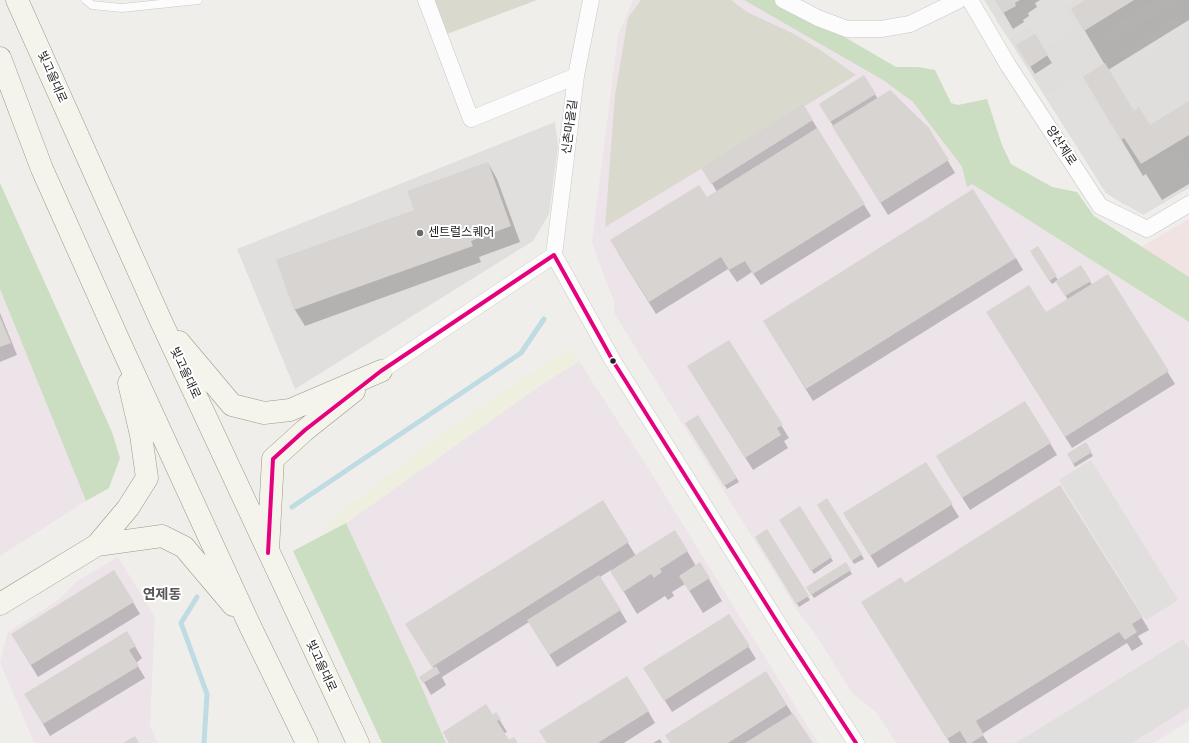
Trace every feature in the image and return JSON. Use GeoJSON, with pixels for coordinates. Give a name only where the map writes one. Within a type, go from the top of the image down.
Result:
{"type":"FeatureCollection","features":[{"type":"Feature","properties":{"kind":"main road","name":"빛고을대로"},"geometry":{"type":"LineString","coordinates":[[17,0],[160,319],[358,743]]}},
{"type":"Feature","properties":{"kind":"main road"},"geometry":{"type":"LineString","coordinates":[[29,0],[85,150]]}},
{"type":"Feature","properties":{"kind":"main road"},"geometry":{"type":"LineString","coordinates":[[0,58],[42,168]]}},
{"type":"Feature","properties":{"kind":"main road"},"geometry":{"type":"LineString","coordinates":[[0,76],[119,341],[250,626],[307,743]]}},
{"type":"Feature","properties":{"kind":"main road"},"geometry":{"type":"LineString","coordinates":[[160,319],[232,405],[264,413],[290,410],[381,371]]}},
{"type":"Feature","properties":{"kind":"main road"},"geometry":{"type":"LineString","coordinates":[[0,604],[96,545],[128,508],[147,478],[140,435],[119,341]]}},
{"type":"Feature","properties":{"kind":"main road"},"geometry":{"type":"LineString","coordinates":[[268,553],[273,459],[305,430],[381,371]]}},
{"type":"Feature","properties":{"kind":"main road"},"geometry":{"type":"LineString","coordinates":[[96,545],[162,536],[184,547],[250,626]]}},
{"type":"Feature","properties":{"kind":"street"},"geometry":{"type":"LineString","coordinates":[[426,0],[471,119],[576,76]]}},
{"type":"Feature","properties":{"kind":"street","name":"신촌마을길"},"geometry":{"type":"LineString","coordinates":[[554,255],[576,76],[591,0]]}},
{"type":"Feature","properties":{"kind":"street"},"geometry":{"type":"LineString","coordinates":[[783,0],[818,18],[847,29],[881,29],[910,24],[959,0]]}},
{"type":"Feature","properties":{"kind":"street","name":"양산제로"},"geometry":{"type":"LineString","coordinates":[[970,0],[1008,65],[1100,206],[1147,228],[1189,204]]}},
{"type":"Feature","properties":{"kind":"street"},"geometry":{"type":"LineString","coordinates":[[381,371],[554,255],[618,368],[788,640],[856,743]]}},
{"type":"Feature","properties":{"kind":"lane"},"geometry":{"type":"LineString","coordinates":[[86,0],[92,5],[122,8],[198,0]]}},
{"type":"Feature","properties":{"kind":"shaded area"},"geometry":{"type":"Polygon","coordinates":[[[435,0],[537,0],[447,34],[435,0]]]}},
{"type":"Feature","properties":{"kind":"shaded area"},"geometry":{"type":"Polygon","coordinates":[[[633,0],[744,0],[841,55],[883,80],[913,102],[962,168],[967,187],[972,184],[1189,322],[1189,721],[1154,743],[896,743],[877,713],[852,693],[816,635],[799,613],[614,313],[614,301],[592,241],[618,35],[633,0]]]}},
{"type":"Feature","properties":{"kind":"shaded area"},"geometry":{"type":"Polygon","coordinates":[[[641,0],[731,0],[747,12],[792,33],[819,49],[856,75],[605,227],[615,95],[628,18],[641,0]]]}},
{"type":"Feature","properties":{"kind":"shaded area"},"geometry":{"type":"Polygon","coordinates":[[[984,0],[1189,0],[1189,187],[1125,205],[1106,193],[984,0]]]}},
{"type":"Feature","properties":{"kind":"shaded area"},"geometry":{"type":"Polygon","coordinates":[[[1029,0],[1076,0],[1064,7],[1077,29],[1047,47],[1033,25],[1009,39],[996,20],[1029,0]]]}},
{"type":"Feature","properties":{"kind":"shaded area"},"geometry":{"type":"Polygon","coordinates":[[[1155,0],[1181,0],[1109,44],[1102,33],[1155,0]]]}},
{"type":"Feature","properties":{"kind":"shaded area"},"geometry":{"type":"Polygon","coordinates":[[[1178,16],[1186,30],[1129,65],[1120,52],[1178,16]]]}},
{"type":"Feature","properties":{"kind":"shaded area"},"geometry":{"type":"Polygon","coordinates":[[[1078,76],[1138,171],[1177,148],[1189,168],[1189,188],[1143,215],[1106,193],[1045,96],[1078,76]]]}},
{"type":"Feature","properties":{"kind":"shaded area"},"geometry":{"type":"Polygon","coordinates":[[[555,122],[558,145],[549,214],[533,241],[295,389],[237,249],[555,122]]]}},
{"type":"Feature","properties":{"kind":"shaded area"},"geometry":{"type":"Polygon","coordinates":[[[1189,219],[1189,277],[1141,247],[1189,219]]]}},
{"type":"Feature","properties":{"kind":"shaded area"},"geometry":{"type":"Polygon","coordinates":[[[0,289],[86,501],[0,556],[0,289]]]}},
{"type":"Feature","properties":{"kind":"shaded area"},"geometry":{"type":"Polygon","coordinates":[[[579,361],[645,463],[818,743],[446,743],[346,523],[541,385],[579,361]]]}},
{"type":"Feature","properties":{"kind":"shaded area"},"geometry":{"type":"Polygon","coordinates":[[[1091,460],[1178,600],[1146,620],[1059,480],[1091,460]]]}},
{"type":"Feature","properties":{"kind":"shaded area"},"geometry":{"type":"Polygon","coordinates":[[[118,557],[155,617],[150,725],[158,743],[34,743],[0,662],[8,632],[57,601],[76,582],[118,557]]]}},
{"type":"Feature","properties":{"kind":"shaded area"},"geometry":{"type":"Polygon","coordinates":[[[1183,639],[1189,649],[1189,707],[1132,743],[1016,743],[1183,639]]]}},
{"type":"Feature","properties":{"kind":"green space"},"geometry":{"type":"Polygon","coordinates":[[[744,0],[774,0],[841,35],[896,67],[918,67],[935,70],[951,103],[958,105],[987,99],[1002,145],[1011,164],[1052,187],[1077,192],[1094,216],[1189,277],[1189,322],[972,184],[967,187],[962,167],[913,102],[883,80],[744,0]]]}},
{"type":"Feature","properties":{"kind":"green space"},"geometry":{"type":"Polygon","coordinates":[[[0,183],[112,432],[120,458],[109,488],[86,501],[0,289],[0,183]]]}},
{"type":"Feature","properties":{"kind":"green space"},"geometry":{"type":"Polygon","coordinates":[[[571,348],[579,361],[541,385],[346,523],[327,532],[331,520],[434,440],[519,380],[571,348]]]}},
{"type":"Feature","properties":{"kind":"green space"},"geometry":{"type":"Polygon","coordinates":[[[346,523],[446,743],[382,743],[293,551],[346,523]]]}},
{"type":"Feature","properties":{"kind":"building"},"geometry":{"type":"Polygon","coordinates":[[[995,0],[1020,0],[1015,3],[1016,6],[1003,13],[995,0]]]}},
{"type":"Feature","properties":{"kind":"building"},"geometry":{"type":"Polygon","coordinates":[[[1085,0],[1134,0],[1084,31],[1071,9],[1085,0]]]}},
{"type":"Feature","properties":{"kind":"building"},"geometry":{"type":"Polygon","coordinates":[[[1035,34],[1048,55],[1030,67],[1016,45],[1035,34]]]}},
{"type":"Feature","properties":{"kind":"building"},"geometry":{"type":"Polygon","coordinates":[[[1105,63],[1134,111],[1139,107],[1150,125],[1189,101],[1189,135],[1141,164],[1124,138],[1121,140],[1083,77],[1105,63]]]}},
{"type":"Feature","properties":{"kind":"building"},"geometry":{"type":"Polygon","coordinates":[[[864,75],[876,94],[830,122],[819,104],[864,75]]]}},
{"type":"Feature","properties":{"kind":"building"},"geometry":{"type":"Polygon","coordinates":[[[890,90],[928,127],[949,160],[880,203],[832,126],[890,90]]]}},
{"type":"Feature","properties":{"kind":"building"},"geometry":{"type":"Polygon","coordinates":[[[803,104],[813,120],[711,184],[701,168],[803,104]]]}},
{"type":"Feature","properties":{"kind":"building"},"geometry":{"type":"Polygon","coordinates":[[[817,128],[865,204],[753,274],[745,261],[729,270],[721,257],[649,302],[610,240],[699,185],[707,197],[817,128]]]}},
{"type":"Feature","properties":{"kind":"building","name":"센트럴스퀘어"},"geometry":{"type":"Polygon","coordinates":[[[488,162],[511,226],[471,241],[473,246],[294,310],[276,260],[414,210],[407,191],[488,162]]]}},
{"type":"Feature","properties":{"kind":"building"},"geometry":{"type":"Polygon","coordinates":[[[973,189],[1016,258],[806,389],[763,321],[973,189]]]}},
{"type":"Feature","properties":{"kind":"building"},"geometry":{"type":"Polygon","coordinates":[[[1038,246],[1057,276],[1049,281],[1030,251],[1038,246]]]}},
{"type":"Feature","properties":{"kind":"building"},"geometry":{"type":"Polygon","coordinates":[[[1081,265],[1091,281],[1065,296],[1055,281],[1081,265]]]}},
{"type":"Feature","properties":{"kind":"building"},"geometry":{"type":"Polygon","coordinates":[[[1108,274],[1169,371],[1065,437],[986,312],[1029,285],[1046,312],[1108,274]]]}},
{"type":"Feature","properties":{"kind":"building"},"geometry":{"type":"Polygon","coordinates":[[[0,317],[11,343],[0,347],[0,317]]]}},
{"type":"Feature","properties":{"kind":"building"},"geometry":{"type":"Polygon","coordinates":[[[729,340],[783,425],[777,428],[781,435],[745,458],[687,366],[729,340]]]}},
{"type":"Feature","properties":{"kind":"building"},"geometry":{"type":"Polygon","coordinates":[[[1025,401],[1051,443],[962,498],[936,456],[1025,401]]]}},
{"type":"Feature","properties":{"kind":"building"},"geometry":{"type":"Polygon","coordinates":[[[698,415],[737,478],[724,486],[685,423],[698,415]]]}},
{"type":"Feature","properties":{"kind":"building"},"geometry":{"type":"Polygon","coordinates":[[[1086,442],[1092,452],[1073,464],[1067,454],[1086,442]]]}},
{"type":"Feature","properties":{"kind":"building"},"geometry":{"type":"Polygon","coordinates":[[[926,462],[953,504],[870,556],[843,513],[926,462]]]}},
{"type":"Feature","properties":{"kind":"building"},"geometry":{"type":"Polygon","coordinates":[[[1060,485],[1143,617],[1132,624],[1137,632],[1125,640],[1119,632],[976,721],[984,735],[971,743],[967,743],[960,731],[947,739],[861,602],[901,577],[905,583],[1060,485]]]}},
{"type":"Feature","properties":{"kind":"building"},"geometry":{"type":"Polygon","coordinates":[[[827,498],[862,554],[852,561],[817,505],[827,498]]]}},
{"type":"Feature","properties":{"kind":"building"},"geometry":{"type":"Polygon","coordinates":[[[603,500],[629,542],[432,667],[405,624],[603,500]]]}},
{"type":"Feature","properties":{"kind":"building"},"geometry":{"type":"Polygon","coordinates":[[[800,506],[832,557],[811,571],[779,520],[800,506]]]}},
{"type":"Feature","properties":{"kind":"building"},"geometry":{"type":"Polygon","coordinates":[[[767,529],[809,596],[796,604],[755,537],[767,529]]]}},
{"type":"Feature","properties":{"kind":"building"},"geometry":{"type":"Polygon","coordinates":[[[675,530],[688,551],[660,569],[662,572],[654,578],[651,574],[623,592],[610,571],[675,530]]]}},
{"type":"Feature","properties":{"kind":"building"},"geometry":{"type":"Polygon","coordinates":[[[700,562],[710,578],[689,591],[679,576],[700,562]]]}},
{"type":"Feature","properties":{"kind":"building"},"geometry":{"type":"Polygon","coordinates":[[[846,562],[851,570],[811,595],[806,587],[846,562]]]}},
{"type":"Feature","properties":{"kind":"building"},"geometry":{"type":"Polygon","coordinates":[[[114,570],[134,602],[31,665],[11,634],[114,570]]]}},
{"type":"Feature","properties":{"kind":"building"},"geometry":{"type":"Polygon","coordinates":[[[599,575],[621,610],[549,655],[527,620],[599,575]]]}},
{"type":"Feature","properties":{"kind":"building"},"geometry":{"type":"Polygon","coordinates":[[[729,614],[750,646],[664,701],[643,668],[729,614]]]}},
{"type":"Feature","properties":{"kind":"building"},"geometry":{"type":"Polygon","coordinates":[[[127,631],[136,646],[129,650],[139,666],[43,724],[24,694],[127,631]]]}},
{"type":"Feature","properties":{"kind":"building"},"geometry":{"type":"Polygon","coordinates":[[[436,666],[440,673],[423,683],[419,677],[436,666]]]}},
{"type":"Feature","properties":{"kind":"building"},"geometry":{"type":"Polygon","coordinates":[[[766,671],[787,705],[728,743],[670,743],[665,735],[766,671]]]}},
{"type":"Feature","properties":{"kind":"building"},"geometry":{"type":"Polygon","coordinates":[[[627,676],[649,711],[598,743],[547,743],[539,731],[627,676]]]}},
{"type":"Feature","properties":{"kind":"building"},"geometry":{"type":"Polygon","coordinates":[[[486,704],[493,715],[496,712],[501,719],[497,721],[509,740],[514,737],[518,743],[449,743],[443,732],[486,704]]]}},
{"type":"Feature","properties":{"kind":"building"},"geometry":{"type":"Polygon","coordinates":[[[793,713],[813,743],[745,743],[793,713]]]}},
{"type":"Feature","properties":{"kind":"building"},"geometry":{"type":"Polygon","coordinates":[[[135,736],[139,743],[123,743],[135,736]]]}},
{"type":"Feature","properties":{"kind":"waterway"},"geometry":{"type":"LineString","coordinates":[[292,507],[521,353],[544,319]]}},
{"type":"Feature","properties":{"kind":"waterway"},"geometry":{"type":"LineString","coordinates":[[197,597],[181,623],[207,694],[204,743]]}},
{"type":"Feature","properties":{"kind":"transit line"},"geometry":{"type":"LineString","coordinates":[[268,553],[273,459],[305,430],[381,371],[554,255],[613,361],[788,639],[856,743]]}},
{"type":"Feature","properties":{"kind":"place","name":"센트럴스퀘어"},"geometry":{"type":"Point","coordinates":[420,233]}},
{"type":"Feature","properties":{"kind":"district","name":"연제동"},"geometry":{"type":"Point","coordinates":[162,595]}}]}
